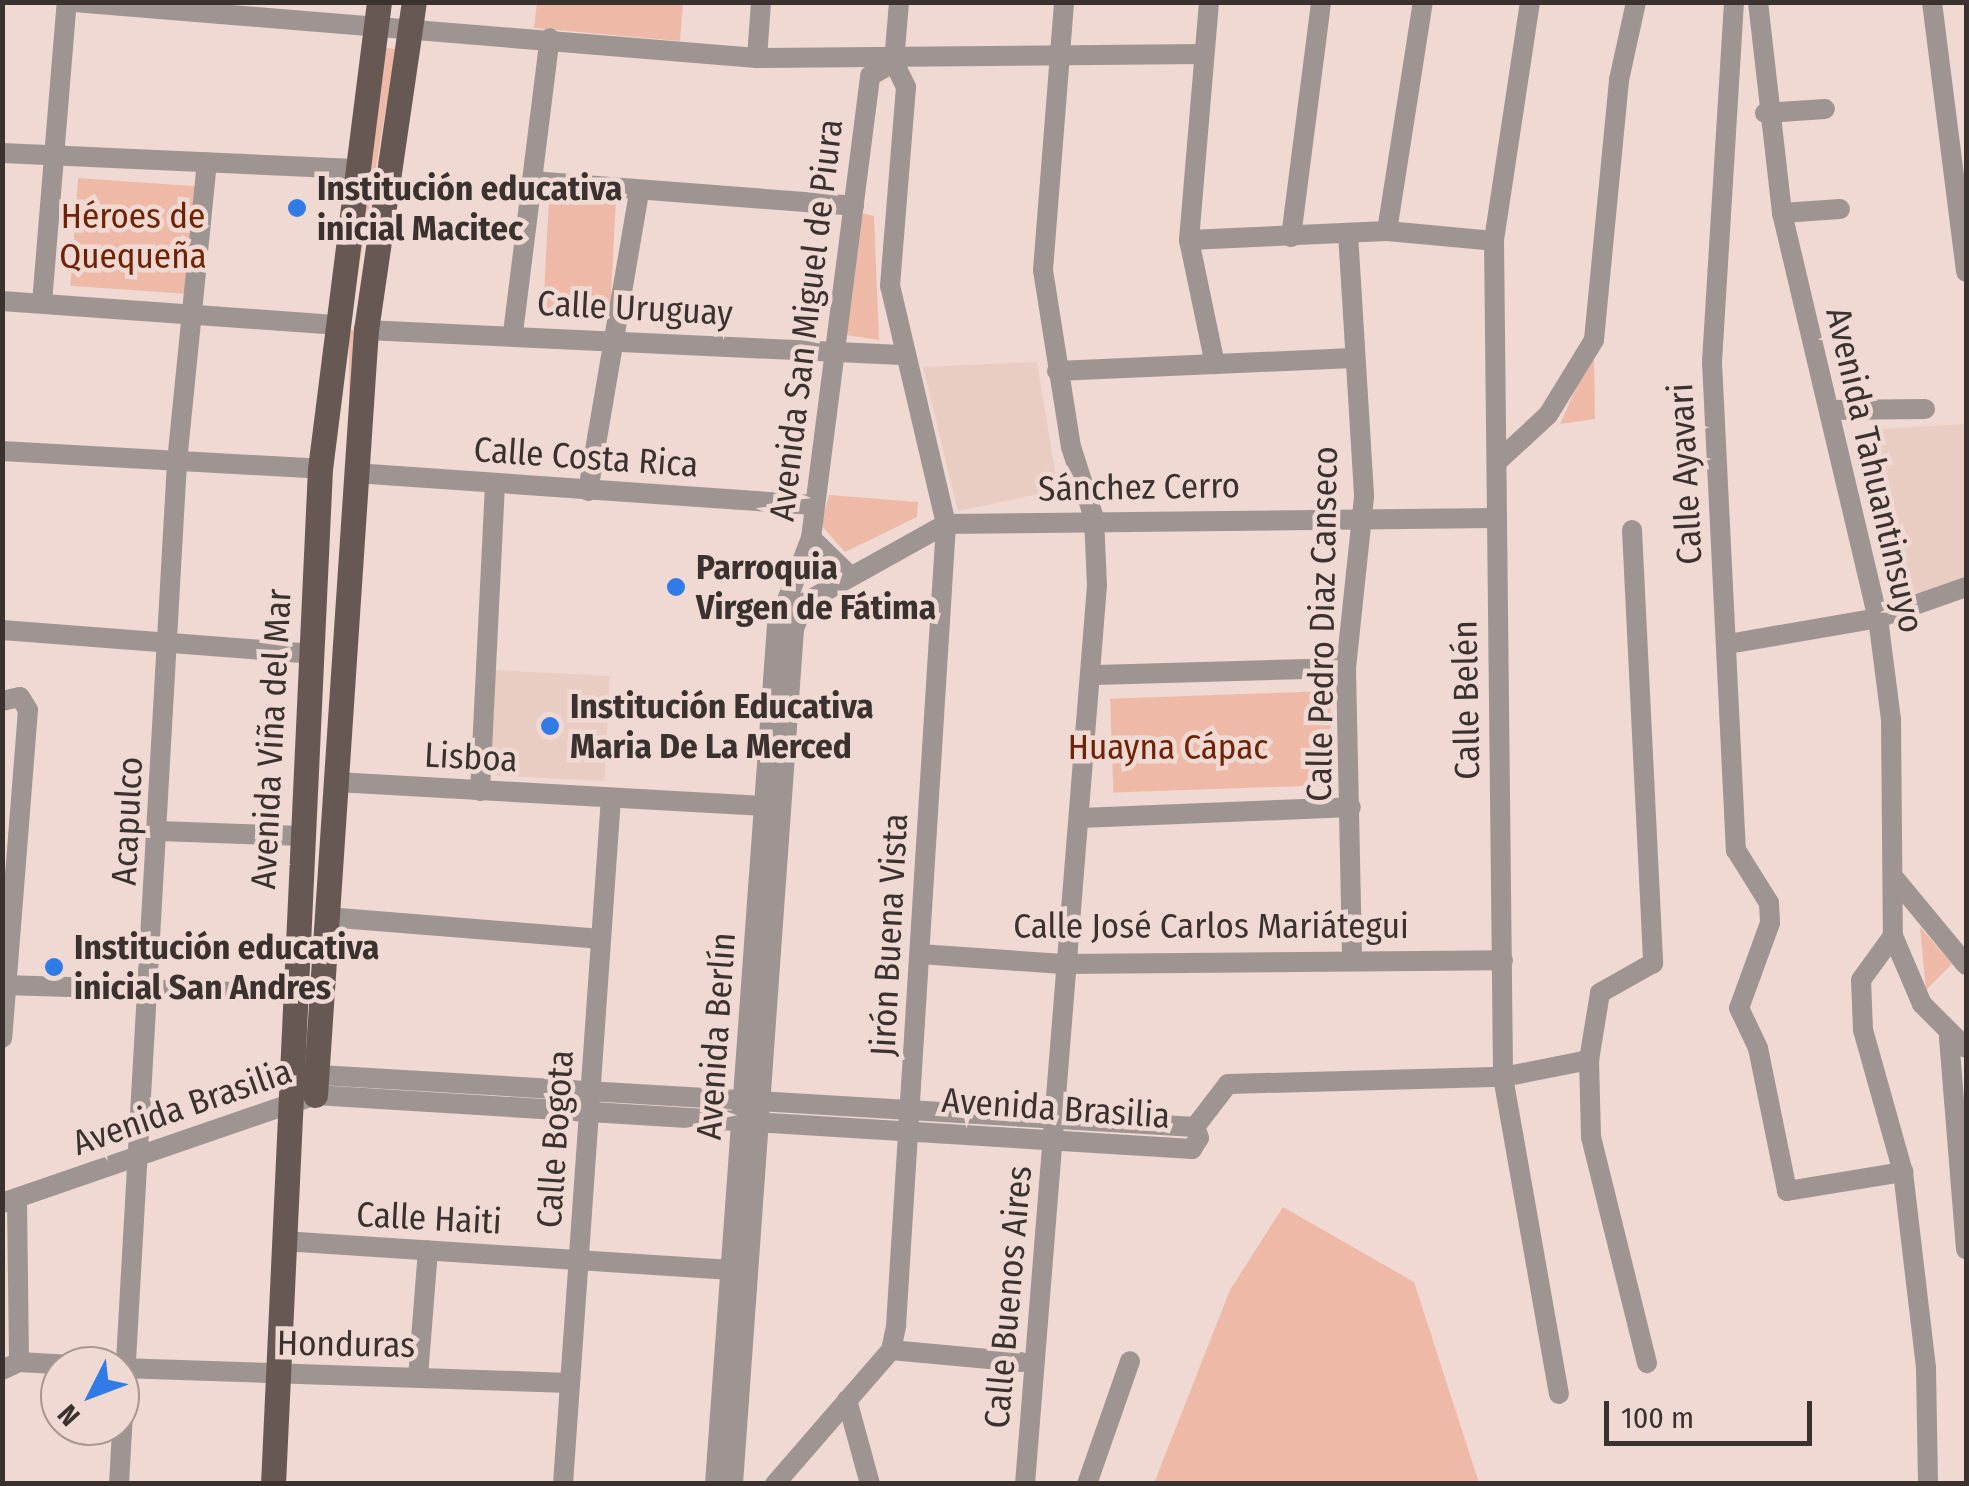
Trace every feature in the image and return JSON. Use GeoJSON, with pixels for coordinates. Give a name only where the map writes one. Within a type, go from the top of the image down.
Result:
{"type":"FeatureCollection","features":[{"type":"Feature","properties":{"kind":"main road","name":"Avenida Viña del Mar"},"geometry":{"type":"LineString","coordinates":[[273,1484],[292,993],[320,470],[335,325],[378,12]]}},
{"type":"Feature","properties":{"kind":"main road","name":"Avenida Viña del Mar"},"geometry":{"type":"LineString","coordinates":[[316,1084],[366,330],[413,14]]}},
{"type":"Feature","properties":{"kind":"street"},"geometry":{"type":"LineString","coordinates":[[42,303],[70,2],[413,14],[550,38],[757,58],[894,62],[1058,54],[1203,54]]}},
{"type":"Feature","properties":{"kind":"street"},"geometry":{"type":"LineString","coordinates":[[757,58],[761,2]]}},
{"type":"Feature","properties":{"kind":"street","name":"Avenida San Miguel de Piura"},"geometry":{"type":"LineString","coordinates":[[899,2],[894,62],[906,87],[891,212],[901,355],[946,524]]}},
{"type":"Feature","properties":{"kind":"street","name":"Calle Buenos Aires"},"geometry":{"type":"LineString","coordinates":[[1025,1484],[1055,1141],[1063,964],[1094,675],[1094,518],[1058,370],[1042,237],[1064,2]]}},
{"type":"Feature","properties":{"kind":"street"},"geometry":{"type":"LineString","coordinates":[[1209,2],[1189,240],[1215,364]]}},
{"type":"Feature","properties":{"kind":"street"},"geometry":{"type":"LineString","coordinates":[[1290,237],[1321,2]]}},
{"type":"Feature","properties":{"kind":"street"},"geometry":{"type":"LineString","coordinates":[[1387,232],[1422,2]]}},
{"type":"Feature","properties":{"kind":"street","name":"Calle Belén"},"geometry":{"type":"LineString","coordinates":[[1530,2],[1494,241],[1503,1076],[1559,1394]]}},
{"type":"Feature","properties":{"kind":"street"},"geometry":{"type":"LineString","coordinates":[[1497,462],[1548,415],[1594,340],[1619,80],[1636,2]]}},
{"type":"Feature","properties":{"kind":"street","name":"Calle Ayavari"},"geometry":{"type":"LineString","coordinates":[[1734,2],[1712,362],[1736,850],[1769,903],[1766,932],[1739,1008],[1758,1048],[1787,1191],[1902,1172]]}},
{"type":"Feature","properties":{"kind":"street","name":"Avenida Tahuantinsuyo"},"geometry":{"type":"LineString","coordinates":[[1758,2],[1765,114],[1782,214],[1878,618],[1896,880],[1893,936],[1903,975],[1958,1043]]}},
{"type":"Feature","properties":{"kind":"street"},"geometry":{"type":"LineString","coordinates":[[1932,2],[1966,272]]}},
{"type":"Feature","properties":{"kind":"street"},"geometry":{"type":"LineString","coordinates":[[513,333],[550,38]]}},
{"type":"Feature","properties":{"kind":"street","name":"Avenida San Miguel de Piura"},"geometry":{"type":"LineString","coordinates":[[795,599],[811,538],[830,352],[870,76],[894,62]]}},
{"type":"Feature","properties":{"kind":"street"},"geometry":{"type":"LineString","coordinates":[[1943,96],[1966,93]]}},
{"type":"Feature","properties":{"kind":"street"},"geometry":{"type":"LineString","coordinates":[[1765,114],[1825,109]]}},
{"type":"Feature","properties":{"kind":"street"},"geometry":{"type":"LineString","coordinates":[[2,154],[355,169]]}},
{"type":"Feature","properties":{"kind":"street","name":"Acapulco"},"geometry":{"type":"LineString","coordinates":[[125,1346],[142,1155],[177,462],[207,162]]}},
{"type":"Feature","properties":{"kind":"street"},"geometry":{"type":"LineString","coordinates":[[532,181],[854,206]]}},
{"type":"Feature","properties":{"kind":"street"},"geometry":{"type":"LineString","coordinates":[[588,491],[610,339],[639,192]]}},
{"type":"Feature","properties":{"kind":"street"},"geometry":{"type":"LineString","coordinates":[[1782,214],[1840,210]]}},
{"type":"Feature","properties":{"kind":"street"},"geometry":{"type":"LineString","coordinates":[[1189,240],[1387,232],[1494,241]]}},
{"type":"Feature","properties":{"kind":"street","name":"Calle Pedro Diaz Canseco"},"geometry":{"type":"LineString","coordinates":[[1348,234],[1358,519],[1346,668],[1352,956]]}},
{"type":"Feature","properties":{"kind":"street"},"geometry":{"type":"LineString","coordinates":[[2,302],[335,325]]}},
{"type":"Feature","properties":{"kind":"street","name":"Calle Uruguay"},"geometry":{"type":"LineString","coordinates":[[366,330],[513,333],[901,355]]}},
{"type":"Feature","properties":{"kind":"street"},"geometry":{"type":"LineString","coordinates":[[1058,370],[1352,358]]}},
{"type":"Feature","properties":{"kind":"street"},"geometry":{"type":"LineString","coordinates":[[1830,410],[1925,410]]}},
{"type":"Feature","properties":{"kind":"street"},"geometry":{"type":"LineString","coordinates":[[2,451],[320,470]]}},
{"type":"Feature","properties":{"kind":"street","name":"Calle Costa Rica"},"geometry":{"type":"LineString","coordinates":[[355,473],[813,505]]}},
{"type":"Feature","properties":{"kind":"street"},"geometry":{"type":"LineString","coordinates":[[480,790],[495,484]]}},
{"type":"Feature","properties":{"kind":"street","name":"Sánchez Cerro"},"geometry":{"type":"LineString","coordinates":[[795,599],[946,524],[1094,518],[1496,518]]}},
{"type":"Feature","properties":{"kind":"street","name":"Jirón Buena Vista"},"geometry":{"type":"LineString","coordinates":[[891,1350],[910,1132],[946,524]]}},
{"type":"Feature","properties":{"kind":"street"},"geometry":{"type":"LineString","coordinates":[[1632,530],[1653,963],[1600,994],[1589,1060],[1591,1137],[1647,1363]]}},
{"type":"Feature","properties":{"kind":"street"},"geometry":{"type":"LineString","coordinates":[[811,538],[849,575]]}},
{"type":"Feature","properties":{"kind":"street"},"geometry":{"type":"LineString","coordinates":[[1728,644],[1878,618],[1966,587]]}},
{"type":"Feature","properties":{"kind":"street","name":"Avenida Berlín"},"geometry":{"type":"LineString","coordinates":[[733,1484],[741,1271],[773,807],[795,599]]}},
{"type":"Feature","properties":{"kind":"street"},"geometry":{"type":"LineString","coordinates":[[2,630],[311,654]]}},
{"type":"Feature","properties":{"kind":"street"},"geometry":{"type":"LineString","coordinates":[[1094,675],[1346,668]]}},
{"type":"Feature","properties":{"kind":"street"},"geometry":{"type":"LineString","coordinates":[[2,701],[24,701],[12,722],[2,1038]]}},
{"type":"Feature","properties":{"kind":"street","name":"Lisboa"},"geometry":{"type":"LineString","coordinates":[[336,782],[773,807]]}},
{"type":"Feature","properties":{"kind":"street","name":"Calle Bogota"},"geometry":{"type":"LineString","coordinates":[[563,1484],[611,798]]}},
{"type":"Feature","properties":{"kind":"street"},"geometry":{"type":"LineString","coordinates":[[1080,818],[1350,807]]}},
{"type":"Feature","properties":{"kind":"street"},"geometry":{"type":"LineString","coordinates":[[159,832],[300,836]]}},
{"type":"Feature","properties":{"kind":"street"},"geometry":{"type":"LineString","coordinates":[[1896,880],[1966,965]]}},
{"type":"Feature","properties":{"kind":"street"},"geometry":{"type":"LineString","coordinates":[[327,916],[601,939]]}},
{"type":"Feature","properties":{"kind":"street"},"geometry":{"type":"LineString","coordinates":[[1893,936],[1862,980],[1862,1013],[1902,1172],[1926,1368],[1928,1484]]}},
{"type":"Feature","properties":{"kind":"street","name":"Calle José Carlos Mariátegui"},"geometry":{"type":"LineString","coordinates":[[920,954],[1063,964],[1352,956],[1502,960]]}},
{"type":"Feature","properties":{"kind":"street"},"geometry":{"type":"LineString","coordinates":[[4,985],[322,994]]}},
{"type":"Feature","properties":{"kind":"street"},"geometry":{"type":"LineString","coordinates":[[1958,1043],[1966,1248]]}},
{"type":"Feature","properties":{"kind":"street"},"geometry":{"type":"LineString","coordinates":[[1195,1127],[1228,1084],[1503,1076],[1589,1060]]}},
{"type":"Feature","properties":{"kind":"street","name":"Avenida Brasilia"},"geometry":{"type":"LineString","coordinates":[[10,1200],[289,1104],[316,1084],[591,1089],[1195,1127],[1192,1150],[589,1112],[316,1084],[290,1076]]}},
{"type":"Feature","properties":{"kind":"street"},"geometry":{"type":"LineString","coordinates":[[10,1200],[11,1366],[40,1366]]}},
{"type":"Feature","properties":{"kind":"street","name":"Calle Haiti"},"geometry":{"type":"LineString","coordinates":[[283,1242],[741,1271]]}},
{"type":"Feature","properties":{"kind":"street"},"geometry":{"type":"LineString","coordinates":[[418,1378],[428,1250]]}},
{"type":"Feature","properties":{"kind":"street","name":"Avenida Berlín"},"geometry":{"type":"LineString","coordinates":[[716,1484],[741,1271]]}},
{"type":"Feature","properties":{"kind":"street"},"geometry":{"type":"LineString","coordinates":[[775,1484],[891,1350],[1021,1362]]}},
{"type":"Feature","properties":{"kind":"street"},"geometry":{"type":"LineString","coordinates":[[1087,1484],[1130,1361]]}},
{"type":"Feature","properties":{"kind":"street","name":"Honduras"},"geometry":{"type":"LineString","coordinates":[[140,1369],[570,1383]]}},
{"type":"Feature","properties":{"kind":"street"},"geometry":{"type":"LineString","coordinates":[[847,1400],[870,1484]]}},
{"type":"Feature","properties":{"kind":"street","name":"Acapulco"},"geometry":{"type":"LineString","coordinates":[[119,1484],[120,1446]]}},
{"type":"Feature","properties":{"kind":"shaded area"},"geometry":{"type":"Polygon","coordinates":[[[1037,362],[1058,490],[958,511],[923,367],[1037,362]]]}},
{"type":"Feature","properties":{"kind":"shaded area"},"geometry":{"type":"Polygon","coordinates":[[[1966,424],[1966,580],[1898,604],[1862,430],[1966,424]]]}},
{"type":"Feature","properties":{"kind":"shaded area","name":"Institución Educativa Maria De La Merced"},"geometry":{"type":"Polygon","coordinates":[[[494,670],[610,676],[604,781],[489,775],[494,670]]]}},
{"type":"Feature","properties":{"kind":"green space"},"geometry":{"type":"Polygon","coordinates":[[[537,3],[683,3],[680,41],[534,28],[537,3]]]}},
{"type":"Feature","properties":{"kind":"green space"},"geometry":{"type":"Polygon","coordinates":[[[386,48],[396,49],[350,320],[386,48]]]}},
{"type":"Feature","properties":{"kind":"green space","name":"Héroes de Quequeña"},"geometry":{"type":"Polygon","coordinates":[[[78,178],[196,186],[188,294],[70,286],[78,178]]]}},
{"type":"Feature","properties":{"kind":"green space"},"geometry":{"type":"Polygon","coordinates":[[[549,198],[616,202],[610,319],[543,316],[549,198]]]}},
{"type":"Feature","properties":{"kind":"green space"},"geometry":{"type":"Polygon","coordinates":[[[854,211],[874,216],[879,340],[840,334],[854,211]]]}},
{"type":"Feature","properties":{"kind":"green space"},"geometry":{"type":"Polygon","coordinates":[[[349,330],[358,330],[358,465],[349,465],[349,330]]]}},
{"type":"Feature","properties":{"kind":"green space"},"geometry":{"type":"Polygon","coordinates":[[[1594,349],[1595,419],[1560,424],[1594,349]]]}},
{"type":"Feature","properties":{"kind":"green space"},"geometry":{"type":"Polygon","coordinates":[[[829,495],[918,502],[917,517],[845,552],[821,525],[829,495]]]}},
{"type":"Feature","properties":{"kind":"green space","name":"Huayna Cápac"},"geometry":{"type":"Polygon","coordinates":[[[1330,691],[1333,785],[1113,793],[1110,699],[1330,691]]]}},
{"type":"Feature","properties":{"kind":"green space"},"geometry":{"type":"Polygon","coordinates":[[[1920,927],[1952,964],[1926,990],[1920,927]]]}},
{"type":"Feature","properties":{"kind":"green space"},"geometry":{"type":"Polygon","coordinates":[[[1283,1207],[1414,1282],[1479,1483],[1154,1483],[1230,1290],[1283,1207]]]}},
{"type":"Feature","properties":{"kind":"place","name":"Institución educativa inicial Macitec"},"geometry":{"type":"Point","coordinates":[297,208]}},
{"type":"Feature","properties":{"kind":"place","name":"Parroquia Virgen de Fátima"},"geometry":{"type":"Point","coordinates":[676,587]}},
{"type":"Feature","properties":{"kind":"place","name":"Institución Educativa Maria De La Merced"},"geometry":{"type":"Point","coordinates":[550,726]}},
{"type":"Feature","properties":{"kind":"place","name":"Institución educativa inicial San Andres"},"geometry":{"type":"Point","coordinates":[54,967]}}]}
